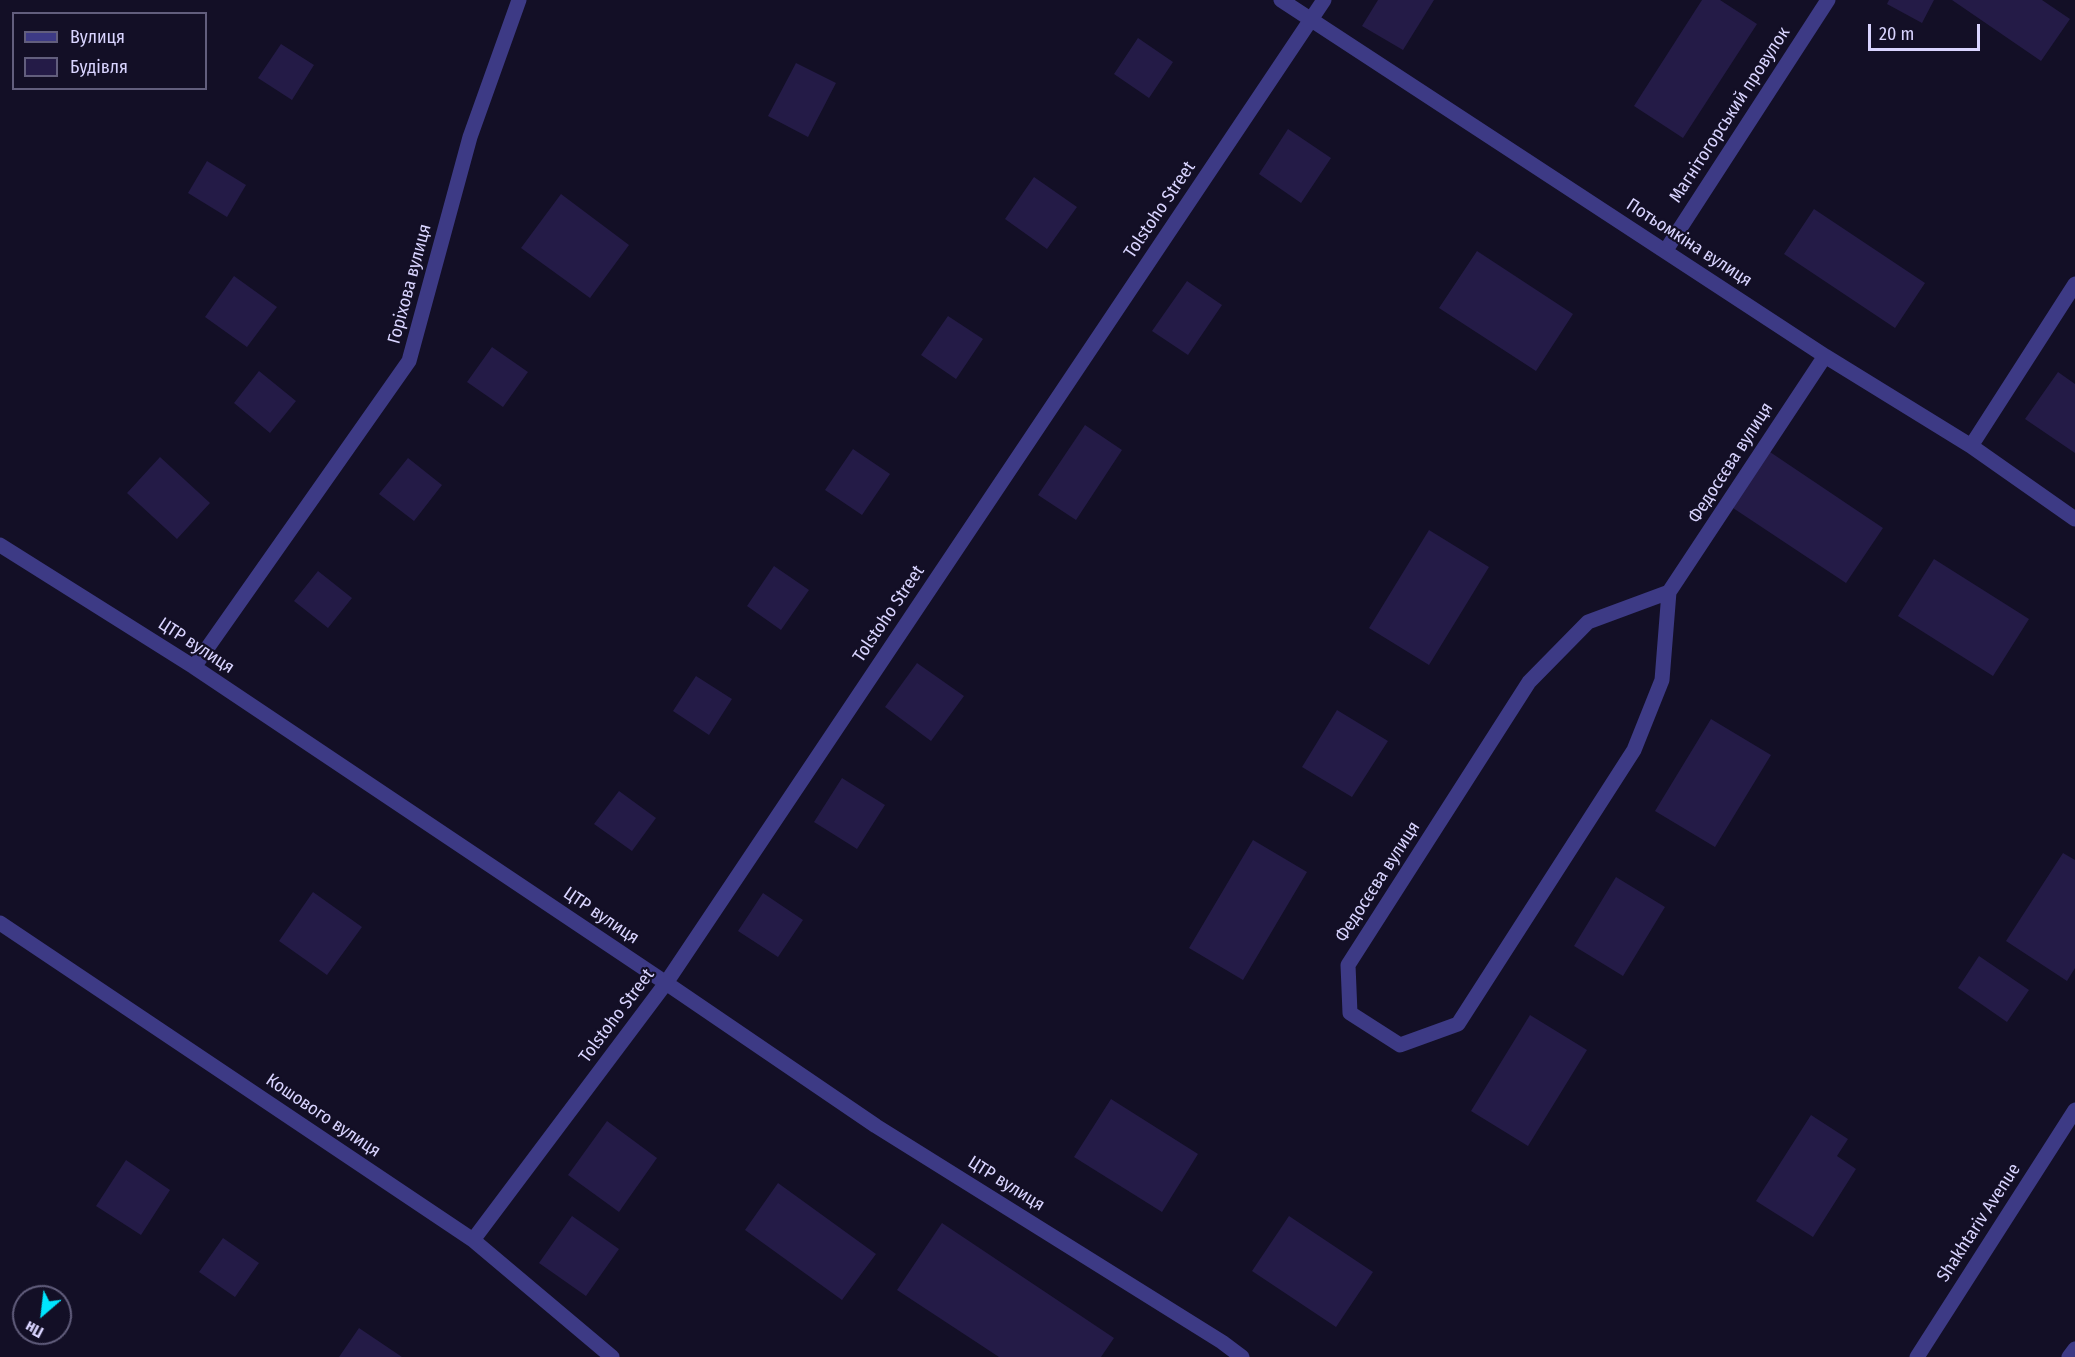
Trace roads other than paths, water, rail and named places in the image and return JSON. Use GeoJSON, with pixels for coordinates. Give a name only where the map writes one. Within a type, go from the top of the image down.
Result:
{"type":"FeatureCollection","features":[{"type":"Feature","properties":{"kind":"street","name":"Горіхова вулиця"},"geometry":{"type":"LineString","coordinates":[[194,666],[409,361],[470,136],[519,0]]}},
{"type":"Feature","properties":{"kind":"street","name":"Потьомкіна вулиця"},"geometry":{"type":"LineString","coordinates":[[1281,0],[1825,356],[1971,447],[2075,519]]}},
{"type":"Feature","properties":{"kind":"street","name":"Tolstoho Street"},"geometry":{"type":"LineString","coordinates":[[473,1240],[666,983],[1324,0]]}},
{"type":"Feature","properties":{"kind":"street","name":"Магнітогорський провулок"},"geometry":{"type":"LineString","coordinates":[[1666,250],[1828,0]]}},
{"type":"Feature","properties":{"kind":"street"},"geometry":{"type":"LineString","coordinates":[[1971,447],[2075,284]]}},
{"type":"Feature","properties":{"kind":"street","name":"Федосєєва вулиця"},"geometry":{"type":"LineString","coordinates":[[1669,592],[1588,622],[1529,682],[1348,965],[1350,1013],[1400,1045],[1458,1024],[1634,750],[1662,680],[1669,592],[1825,356]]}},
{"type":"Feature","properties":{"kind":"street","name":"ЦТР вулиця"},"geometry":{"type":"LineString","coordinates":[[0,545],[194,666],[876,1126],[1242,1357]]}},
{"type":"Feature","properties":{"kind":"street","name":"Кошового вулиця"},"geometry":{"type":"LineString","coordinates":[[0,923],[473,1240],[612,1357]]}},
{"type":"Feature","properties":{"kind":"street","name":"Shakhtariv Avenue"},"geometry":{"type":"LineString","coordinates":[[1917,1357],[2075,1110]]}},
{"type":"Feature","properties":{"kind":"street"},"geometry":{"type":"LineString","coordinates":[[2069,1357],[2075,1349]]}}]}
